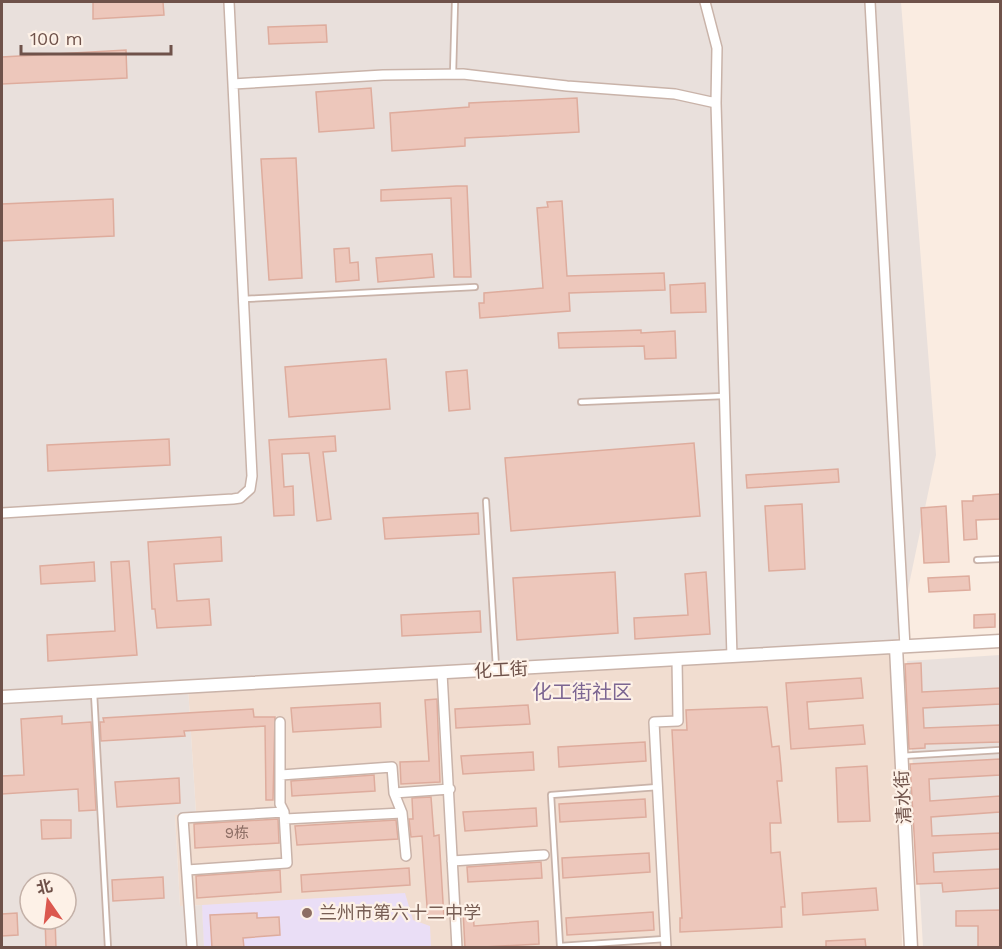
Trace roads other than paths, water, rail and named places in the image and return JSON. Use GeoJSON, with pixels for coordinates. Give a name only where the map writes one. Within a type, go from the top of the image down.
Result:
{"type":"FeatureCollection","features":[{"type":"Feature","properties":{"kind":"street"},"geometry":{"type":"LineString","coordinates":[[2,513],[233,499],[246,494],[252,483],[229,2]]}},
{"type":"Feature","properties":{"kind":"street"},"geometry":{"type":"LineString","coordinates":[[705,2],[717,48],[716,103],[732,657]]}},
{"type":"Feature","properties":{"kind":"street"},"geometry":{"type":"LineString","coordinates":[[870,2],[900,647]]}},
{"type":"Feature","properties":{"kind":"street"},"geometry":{"type":"LineString","coordinates":[[233,84],[383,75],[453,74],[675,94],[716,103]]}},
{"type":"Feature","properties":{"kind":"street","name":"化工街"},"geometry":{"type":"LineString","coordinates":[[2,697],[1000,641]]}},
{"type":"Feature","properties":{"kind":"street","name":"清水街"},"geometry":{"type":"LineString","coordinates":[[900,647],[901,756],[911,948]]}},
{"type":"Feature","properties":{"kind":"street"},"geometry":{"type":"LineString","coordinates":[[666,943],[654,723],[678,721],[677,660]]}},
{"type":"Feature","properties":{"kind":"street"},"geometry":{"type":"LineString","coordinates":[[442,673],[457,948]]}},
{"type":"Feature","properties":{"kind":"street"},"geometry":{"type":"LineString","coordinates":[[187,870],[287,863],[284,816],[280,804],[280,722]]}},
{"type":"Feature","properties":{"kind":"street"},"geometry":{"type":"LineString","coordinates":[[281,775],[392,767],[394,793],[402,813],[406,856]]}},
{"type":"Feature","properties":{"kind":"street"},"geometry":{"type":"LineString","coordinates":[[394,793],[450,789]]}},
{"type":"Feature","properties":{"kind":"street"},"geometry":{"type":"LineString","coordinates":[[192,948],[183,818],[402,813]]}},
{"type":"Feature","properties":{"kind":"street"},"geometry":{"type":"LineString","coordinates":[[452,861],[544,855]]}},
{"type":"Feature","properties":{"kind":"lane"},"geometry":{"type":"LineString","coordinates":[[453,74],[455,2]]}},
{"type":"Feature","properties":{"kind":"lane"},"geometry":{"type":"LineString","coordinates":[[244,299],[474,287]]}},
{"type":"Feature","properties":{"kind":"lane"},"geometry":{"type":"LineString","coordinates":[[581,402],[724,396]]}},
{"type":"Feature","properties":{"kind":"lane"},"geometry":{"type":"LineString","coordinates":[[486,501],[496,670]]}},
{"type":"Feature","properties":{"kind":"lane"},"geometry":{"type":"LineString","coordinates":[[977,560],[1000,559]]}},
{"type":"Feature","properties":{"kind":"lane"},"geometry":{"type":"LineString","coordinates":[[94,692],[108,948]]}},
{"type":"Feature","properties":{"kind":"lane"},"geometry":{"type":"LineString","coordinates":[[901,756],[1000,750]]}},
{"type":"Feature","properties":{"kind":"lane"},"geometry":{"type":"LineString","coordinates":[[658,787],[551,795],[560,946],[666,943]]}},
{"type":"Feature","properties":{"kind":"place","name":"兰州市第六十二中学"},"geometry":{"type":"Point","coordinates":[307,913]}},
{"type":"Feature","properties":{"kind":"district","name":"化工街社区"},"geometry":{"type":"Point","coordinates":[582,692]}}]}
